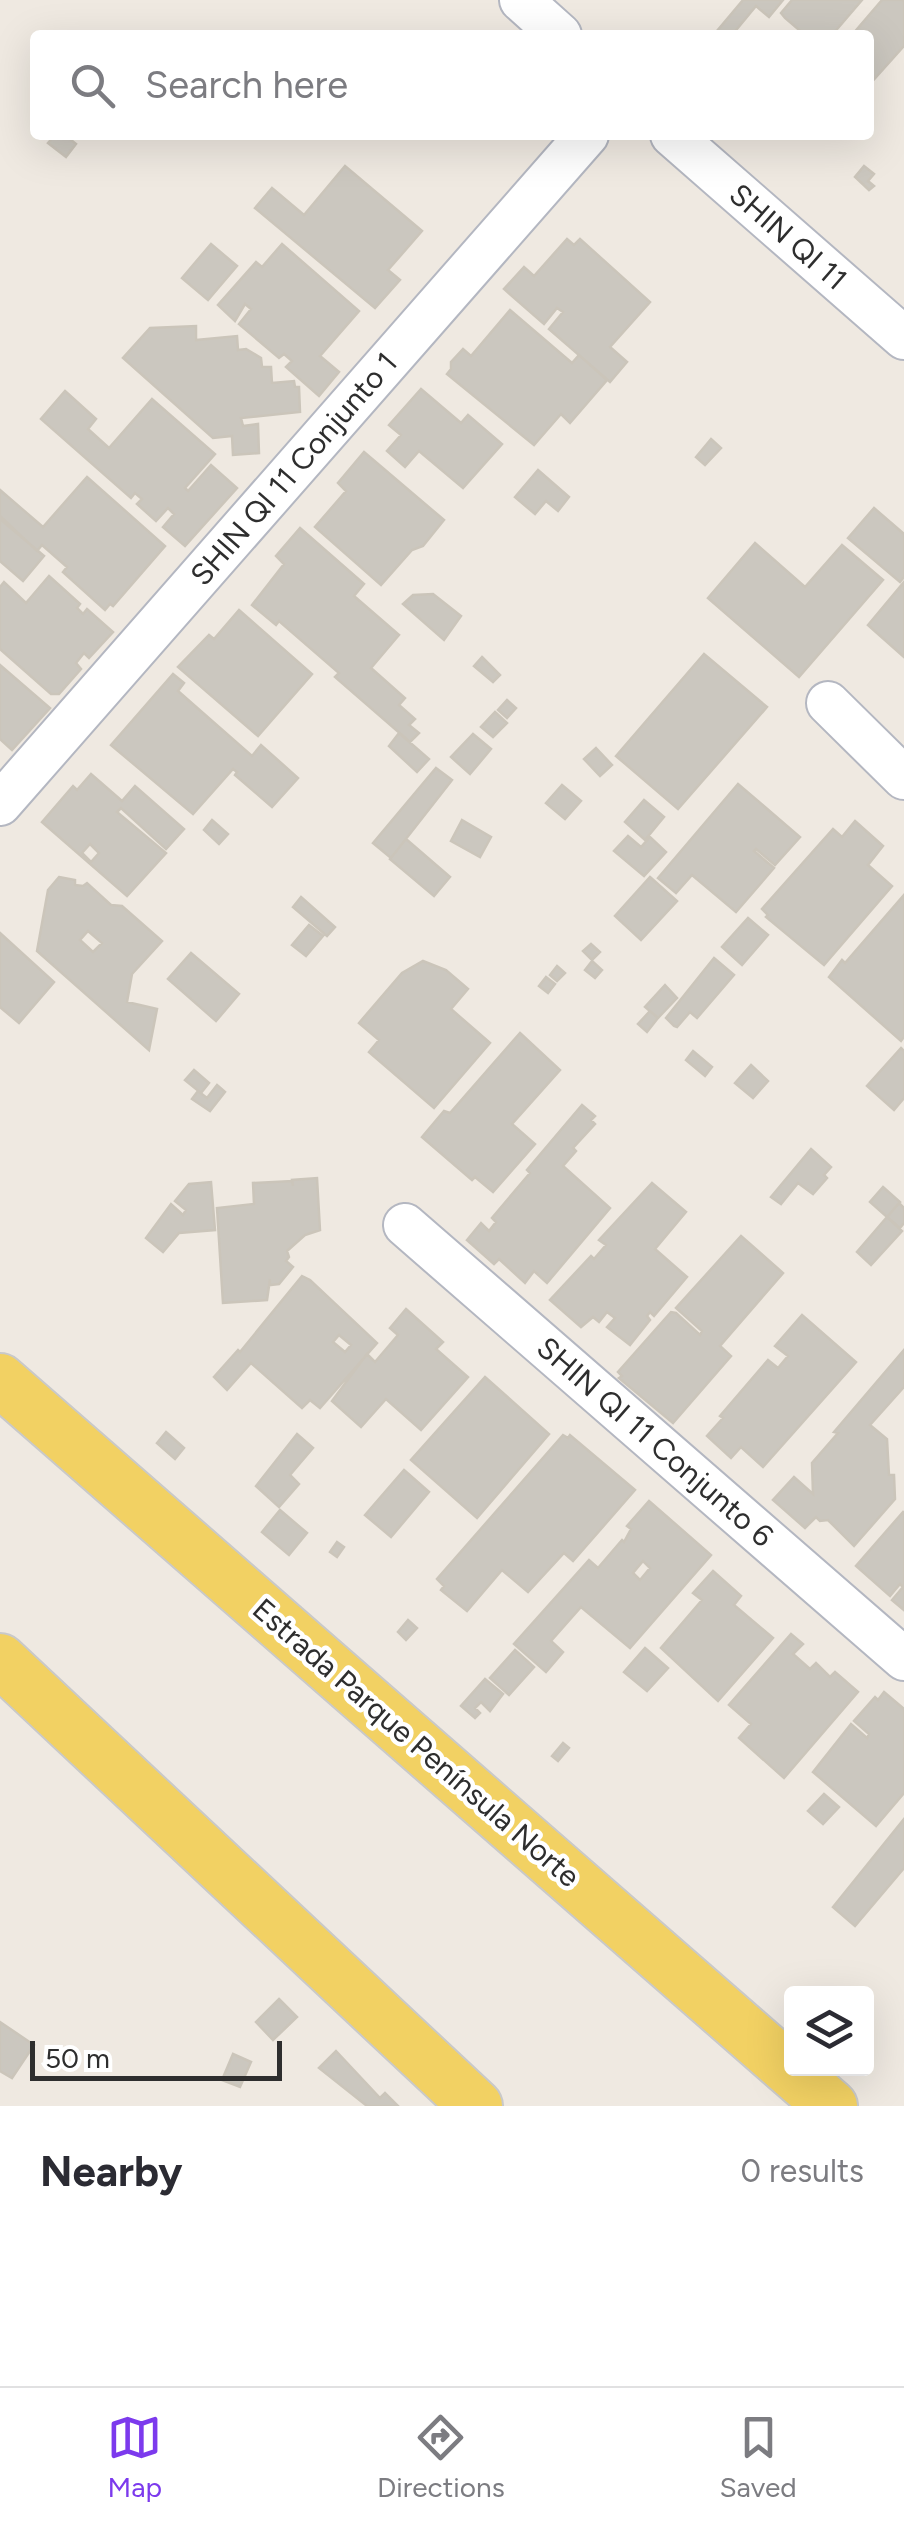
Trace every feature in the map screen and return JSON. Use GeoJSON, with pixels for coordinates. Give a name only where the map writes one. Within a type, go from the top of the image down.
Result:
{"type":"FeatureCollection","features":[{"type":"Feature","properties":{"kind":"main road","name":"Estrada Parque Península Norte"},"geometry":{"type":"LineString","coordinates":[[0,1380],[831,2106]]}},
{"type":"Feature","properties":{"kind":"main road"},"geometry":{"type":"LineString","coordinates":[[0,1660],[476,2106]]}},
{"type":"Feature","properties":{"kind":"street"},"geometry":{"type":"LineString","coordinates":[[521,0],[554,30]]}},
{"type":"Feature","properties":{"kind":"street","name":"SHIN QI 11 Conjunto 1"},"geometry":{"type":"LineString","coordinates":[[0,804],[584,140]]}},
{"type":"Feature","properties":{"kind":"street","name":"SHIN QI 11"},"geometry":{"type":"LineString","coordinates":[[678,140],[904,338]]}},
{"type":"Feature","properties":{"kind":"street"},"geometry":{"type":"LineString","coordinates":[[828,703],[904,778]]}},
{"type":"Feature","properties":{"kind":"street","name":"SHIN QI 11 Conjunto 6"},"geometry":{"type":"LineString","coordinates":[[405,1224],[904,1659]]}},
{"type":"Feature","properties":{"kind":"building"},"geometry":{"type":"Polygon","coordinates":[[[743,0],[783,0],[769,17],[756,6],[736,30],[718,30],[743,0]]]}},
{"type":"Feature","properties":{"kind":"building"},"geometry":{"type":"Polygon","coordinates":[[[792,0],[862,0],[836,30],[799,30],[781,13],[792,0]]]}},
{"type":"Feature","properties":{"kind":"building"},"geometry":{"type":"Polygon","coordinates":[[[882,0],[904,0],[904,46],[874,79],[874,30],[856,30],[882,0]]]}},
{"type":"Feature","properties":{"kind":"building"},"geometry":{"type":"Polygon","coordinates":[[[71,140],[76,144],[66,157],[48,143],[71,140]]]}},
{"type":"Feature","properties":{"kind":"building"},"geometry":{"type":"Polygon","coordinates":[[[345,166],[422,231],[388,270],[400,280],[375,308],[255,208],[272,188],[304,215],[345,166]]]}},
{"type":"Feature","properties":{"kind":"building"},"geometry":{"type":"Polygon","coordinates":[[[864,166],[874,174],[868,181],[874,186],[869,190],[855,177],[864,166]]]}},
{"type":"Feature","properties":{"kind":"building"},"geometry":{"type":"Polygon","coordinates":[[[567,239],[574,245],[580,239],[650,302],[610,347],[627,362],[610,382],[549,329],[563,312],[557,308],[544,324],[504,289],[524,267],[534,276],[567,239]]]}},
{"type":"Feature","properties":{"kind":"building"},"geometry":{"type":"Polygon","coordinates":[[[211,244],[237,266],[208,300],[182,278],[211,244]]]}},
{"type":"Feature","properties":{"kind":"building"},"geometry":{"type":"Polygon","coordinates":[[[282,244],[359,311],[320,356],[339,372],[319,396],[286,367],[292,361],[284,354],[279,358],[239,324],[251,309],[245,304],[235,321],[218,305],[256,262],[262,267],[282,244]]]}},
{"type":"Feature","properties":{"kind":"building"},"geometry":{"type":"Polygon","coordinates":[[[510,310],[572,363],[579,355],[607,380],[570,423],[561,414],[534,445],[447,374],[451,362],[463,349],[471,356],[510,310]]]}},
{"type":"Feature","properties":{"kind":"building"},"geometry":{"type":"Polygon","coordinates":[[[196,326],[196,340],[237,336],[238,350],[246,349],[261,358],[262,367],[271,367],[272,383],[294,381],[295,387],[299,387],[300,412],[241,418],[243,426],[258,424],[259,453],[233,455],[232,436],[213,438],[123,358],[150,328],[196,326]]]}},
{"type":"Feature","properties":{"kind":"building"},"geometry":{"type":"Polygon","coordinates":[[[421,389],[461,423],[468,415],[502,444],[463,488],[419,451],[405,467],[387,451],[401,435],[389,425],[421,389]]]}},
{"type":"Feature","properties":{"kind":"building"},"geometry":{"type":"Polygon","coordinates":[[[65,391],[96,419],[88,429],[109,448],[152,399],[215,454],[185,488],[188,491],[211,465],[237,488],[185,546],[163,527],[174,514],[168,508],[156,521],[137,504],[142,499],[135,493],[131,498],[41,419],[65,391]]]}},
{"type":"Feature","properties":{"kind":"building"},"geometry":{"type":"Polygon","coordinates":[[[711,439],[721,448],[705,465],[696,457],[711,439]]]}},
{"type":"Feature","properties":{"kind":"building"},"geometry":{"type":"Polygon","coordinates":[[[364,452],[444,520],[423,546],[412,550],[381,585],[315,527],[346,491],[338,483],[364,452]]]}},
{"type":"Feature","properties":{"kind":"building"},"geometry":{"type":"Polygon","coordinates":[[[538,470],[569,497],[558,511],[546,501],[535,514],[515,497],[538,470]]]}},
{"type":"Feature","properties":{"kind":"building"},"geometry":{"type":"Polygon","coordinates":[[[87,477],[165,546],[113,606],[110,604],[105,610],[63,572],[67,567],[42,545],[37,551],[0,516],[0,490],[43,527],[87,477]]]}},
{"type":"Feature","properties":{"kind":"building"},"geometry":{"type":"Polygon","coordinates":[[[874,508],[904,534],[904,577],[900,582],[848,538],[874,508]]]}},
{"type":"Feature","properties":{"kind":"building"},"geometry":{"type":"Polygon","coordinates":[[[0,519],[44,556],[23,581],[0,561],[0,519]]]}},
{"type":"Feature","properties":{"kind":"building"},"geometry":{"type":"Polygon","coordinates":[[[300,528],[364,584],[354,596],[399,635],[371,668],[405,698],[399,705],[415,719],[409,725],[419,733],[410,742],[335,677],[339,673],[279,621],[276,625],[252,605],[284,564],[276,556],[300,528]]]}},
{"type":"Feature","properties":{"kind":"building"},"geometry":{"type":"Polygon","coordinates":[[[755,543],[805,587],[842,545],[883,580],[799,677],[708,598],[755,543]]]}},
{"type":"Feature","properties":{"kind":"building"},"geometry":{"type":"Polygon","coordinates":[[[49,576],[80,604],[77,608],[83,614],[87,609],[113,632],[89,658],[84,653],[76,663],[81,669],[59,694],[51,694],[0,649],[0,587],[4,582],[26,603],[49,576]]]}},
{"type":"Feature","properties":{"kind":"building"},"geometry":{"type":"Polygon","coordinates":[[[904,582],[904,657],[868,625],[904,582]]]}},
{"type":"Feature","properties":{"kind":"building"},"geometry":{"type":"Polygon","coordinates":[[[433,594],[461,616],[444,640],[403,604],[413,595],[433,594]]]}},
{"type":"Feature","properties":{"kind":"building"},"geometry":{"type":"Polygon","coordinates":[[[239,610],[312,674],[258,736],[178,667],[209,635],[214,639],[239,610]]]}},
{"type":"Feature","properties":{"kind":"building"},"geometry":{"type":"Polygon","coordinates":[[[704,654],[767,707],[678,809],[616,756],[704,654]]]}},
{"type":"Feature","properties":{"kind":"building"},"geometry":{"type":"Polygon","coordinates":[[[482,657],[500,675],[493,682],[474,666],[482,657]]]}},
{"type":"Feature","properties":{"kind":"building"},"geometry":{"type":"Polygon","coordinates":[[[0,665],[50,708],[12,750],[0,739],[0,665]]]}},
{"type":"Feature","properties":{"kind":"building"},"geometry":{"type":"Polygon","coordinates":[[[173,674],[184,683],[178,691],[252,756],[261,745],[298,778],[272,807],[233,769],[193,814],[111,745],[173,674]]]}},
{"type":"Feature","properties":{"kind":"building"},"geometry":{"type":"Polygon","coordinates":[[[507,700],[516,708],[507,718],[498,710],[507,700]]]}},
{"type":"Feature","properties":{"kind":"building"},"geometry":{"type":"Polygon","coordinates":[[[495,712],[507,723],[493,737],[481,727],[495,712]]]}},
{"type":"Feature","properties":{"kind":"building"},"geometry":{"type":"Polygon","coordinates":[[[399,733],[429,759],[417,772],[389,746],[399,733]]]}},
{"type":"Feature","properties":{"kind":"building"},"geometry":{"type":"Polygon","coordinates":[[[473,734],[491,749],[470,774],[451,757],[473,734]]]}},
{"type":"Feature","properties":{"kind":"building"},"geometry":{"type":"Polygon","coordinates":[[[596,748],[612,765],[600,776],[584,759],[596,748]]]}},
{"type":"Feature","properties":{"kind":"building"},"geometry":{"type":"Polygon","coordinates":[[[436,768],[452,780],[391,858],[373,843],[436,768]]]}},
{"type":"Feature","properties":{"kind":"building"},"geometry":{"type":"Polygon","coordinates":[[[91,774],[122,801],[135,786],[184,829],[166,849],[121,808],[117,812],[166,853],[127,896],[42,822],[73,786],[77,790],[91,774]],[[90,844],[82,853],[91,862],[99,853],[90,844]]]}},
{"type":"Feature","properties":{"kind":"building"},"geometry":{"type":"Polygon","coordinates":[[[738,784],[800,837],[775,865],[754,851],[774,868],[736,912],[692,875],[676,893],[658,878],[738,784]]]}},
{"type":"Feature","properties":{"kind":"building"},"geometry":{"type":"Polygon","coordinates":[[[562,785],[581,801],[565,819],[546,803],[562,785]]]}},
{"type":"Feature","properties":{"kind":"building"},"geometry":{"type":"Polygon","coordinates":[[[644,800],[664,817],[645,840],[625,822],[644,800]]]}},
{"type":"Feature","properties":{"kind":"building"},"geometry":{"type":"Polygon","coordinates":[[[212,820],[228,834],[219,844],[204,830],[212,820]]]}},
{"type":"Feature","properties":{"kind":"building"},"geometry":{"type":"Polygon","coordinates":[[[462,820],[491,837],[480,857],[451,841],[462,820]]]}},
{"type":"Feature","properties":{"kind":"building"},"geometry":{"type":"Polygon","coordinates":[[[855,821],[883,846],[868,865],[892,886],[824,965],[766,917],[762,909],[833,829],[842,837],[855,821]]]}},
{"type":"Feature","properties":{"kind":"building"},"geometry":{"type":"Polygon","coordinates":[[[628,836],[641,847],[650,837],[666,852],[644,876],[614,851],[628,836]]]}},
{"type":"Feature","properties":{"kind":"building"},"geometry":{"type":"Polygon","coordinates":[[[406,839],[450,877],[434,896],[390,859],[406,839]]]}},
{"type":"Feature","properties":{"kind":"building"},"geometry":{"type":"Polygon","coordinates":[[[59,877],[75,880],[75,885],[87,883],[111,905],[122,906],[162,941],[132,974],[127,1002],[157,1009],[149,1050],[37,951],[48,890],[59,877]],[[88,931],[80,940],[93,952],[102,943],[88,931]]]}},
{"type":"Feature","properties":{"kind":"building"},"geometry":{"type":"Polygon","coordinates":[[[650,877],[677,901],[641,940],[615,916],[650,877]]]}},
{"type":"Feature","properties":{"kind":"building"},"geometry":{"type":"Polygon","coordinates":[[[904,895],[904,1037],[901,1041],[829,977],[904,895]]]}},
{"type":"Feature","properties":{"kind":"building"},"geometry":{"type":"Polygon","coordinates":[[[301,897],[335,927],[327,936],[293,907],[301,897]]]}},
{"type":"Feature","properties":{"kind":"building"},"geometry":{"type":"Polygon","coordinates":[[[748,918],[768,935],[742,965],[722,947],[748,918]]]}},
{"type":"Feature","properties":{"kind":"building"},"geometry":{"type":"Polygon","coordinates":[[[309,925],[323,936],[306,956],[292,945],[309,925]]]}},
{"type":"Feature","properties":{"kind":"building"},"geometry":{"type":"Polygon","coordinates":[[[0,933],[54,982],[19,1023],[0,1007],[0,933]]]}},
{"type":"Feature","properties":{"kind":"building"},"geometry":{"type":"Polygon","coordinates":[[[591,944],[600,952],[592,960],[583,951],[591,944]]]}},
{"type":"Feature","properties":{"kind":"building"},"geometry":{"type":"Polygon","coordinates":[[[191,953],[239,994],[216,1021],[168,979],[191,953]]]}},
{"type":"Feature","properties":{"kind":"building"},"geometry":{"type":"Polygon","coordinates":[[[714,958],[734,975],[697,1018],[690,1012],[674,1026],[666,1018],[714,958]]]}},
{"type":"Feature","properties":{"kind":"building"},"geometry":{"type":"Polygon","coordinates":[[[423,961],[446,970],[468,989],[451,1009],[490,1043],[434,1108],[369,1052],[379,1040],[359,1023],[402,973],[423,961]]]}},
{"type":"Feature","properties":{"kind":"building"},"geometry":{"type":"Polygon","coordinates":[[[592,961],[602,970],[595,978],[585,970],[592,961]]]}},
{"type":"Feature","properties":{"kind":"building"},"geometry":{"type":"Polygon","coordinates":[[[557,966],[565,973],[557,981],[550,975],[557,966]]]}},
{"type":"Feature","properties":{"kind":"building"},"geometry":{"type":"Polygon","coordinates":[[[546,977],[555,984],[548,993],[539,986],[546,977]]]}},
{"type":"Feature","properties":{"kind":"building"},"geometry":{"type":"Polygon","coordinates":[[[665,985],[677,998],[658,1018],[645,1007],[665,985]]]}},
{"type":"Feature","properties":{"kind":"building"},"geometry":{"type":"Polygon","coordinates":[[[650,1011],[658,1018],[647,1032],[638,1024],[650,1011]]]}},
{"type":"Feature","properties":{"kind":"building"},"geometry":{"type":"Polygon","coordinates":[[[520,1033],[560,1070],[512,1124],[535,1144],[493,1192],[475,1177],[472,1180],[422,1137],[444,1111],[450,1113],[520,1033]]]}},
{"type":"Feature","properties":{"kind":"building"},"geometry":{"type":"Polygon","coordinates":[[[901,1048],[904,1098],[894,1110],[867,1086],[901,1048]]]}},
{"type":"Feature","properties":{"kind":"building"},"geometry":{"type":"Polygon","coordinates":[[[693,1051],[712,1067],[705,1076],[686,1060],[693,1051]]]}},
{"type":"Feature","properties":{"kind":"building"},"geometry":{"type":"Polygon","coordinates":[[[751,1065],[768,1081],[753,1098],[735,1083],[751,1065]]]}},
{"type":"Feature","properties":{"kind":"building"},"geometry":{"type":"Polygon","coordinates":[[[194,1070],[209,1083],[201,1093],[185,1080],[194,1070]]]}},
{"type":"Feature","properties":{"kind":"building"},"geometry":{"type":"Polygon","coordinates":[[[217,1085],[225,1092],[210,1111],[192,1099],[198,1091],[207,1098],[217,1085]]]}},
{"type":"Feature","properties":{"kind":"building"},"geometry":{"type":"Polygon","coordinates":[[[582,1105],[595,1116],[591,1120],[595,1124],[563,1166],[610,1208],[547,1283],[534,1271],[525,1283],[499,1259],[494,1264],[467,1240],[481,1223],[489,1231],[496,1222],[492,1218],[530,1173],[527,1170],[582,1105]]]}},
{"type":"Feature","properties":{"kind":"building"},"geometry":{"type":"Polygon","coordinates":[[[811,1149],[831,1167],[824,1175],[827,1178],[813,1194],[798,1183],[781,1204],[771,1197],[811,1149]]]}},
{"type":"Feature","properties":{"kind":"building"},"geometry":{"type":"Polygon","coordinates":[[[317,1178],[320,1230],[305,1235],[287,1251],[286,1261],[293,1267],[279,1284],[270,1285],[270,1279],[267,1300],[223,1303],[217,1208],[254,1204],[253,1183],[292,1181],[293,1186],[292,1180],[317,1178]]]}},
{"type":"Feature","properties":{"kind":"building"},"geometry":{"type":"Polygon","coordinates":[[[211,1182],[215,1230],[179,1233],[163,1252],[146,1238],[171,1204],[183,1215],[186,1210],[175,1201],[189,1184],[211,1182]]]}},
{"type":"Feature","properties":{"kind":"building"},"geometry":{"type":"Polygon","coordinates":[[[652,1183],[686,1212],[655,1249],[687,1277],[654,1316],[650,1312],[650,1320],[630,1345],[607,1327],[615,1318],[607,1312],[599,1322],[593,1317],[581,1327],[550,1300],[591,1256],[594,1259],[606,1245],[599,1240],[652,1183]]]}},
{"type":"Feature","properties":{"kind":"building"},"geometry":{"type":"Polygon","coordinates":[[[883,1187],[900,1202],[887,1217],[870,1202],[883,1187]]]}},
{"type":"Feature","properties":{"kind":"building"},"geometry":{"type":"Polygon","coordinates":[[[899,1203],[904,1208],[900,1228],[887,1217],[899,1203]]]}},
{"type":"Feature","properties":{"kind":"building"},"geometry":{"type":"Polygon","coordinates":[[[887,1217],[902,1231],[871,1265],[857,1252],[887,1217]]]}},
{"type":"Feature","properties":{"kind":"building"},"geometry":{"type":"Polygon","coordinates":[[[741,1236],[783,1273],[720,1346],[731,1356],[673,1423],[619,1378],[622,1376],[618,1372],[671,1312],[700,1335],[702,1331],[676,1308],[741,1236]]]}},
{"type":"Feature","properties":{"kind":"building"},"geometry":{"type":"Polygon","coordinates":[[[302,1276],[377,1343],[320,1408],[310,1400],[302,1408],[251,1363],[227,1390],[214,1377],[240,1352],[302,1276]],[[339,1335],[333,1342],[345,1352],[351,1345],[339,1335]]]}},
{"type":"Feature","properties":{"kind":"building"},"geometry":{"type":"Polygon","coordinates":[[[406,1309],[443,1342],[436,1349],[468,1377],[421,1430],[386,1399],[361,1427],[332,1401],[367,1354],[375,1362],[398,1335],[390,1328],[406,1309]]]}},
{"type":"Feature","properties":{"kind":"building"},"geometry":{"type":"Polygon","coordinates":[[[802,1315],[856,1362],[763,1467],[741,1447],[731,1458],[707,1436],[768,1360],[778,1368],[788,1356],[775,1346],[802,1315]]]}},
{"type":"Feature","properties":{"kind":"building"},"geometry":{"type":"Polygon","coordinates":[[[904,1350],[904,1387],[870,1425],[887,1439],[895,1499],[854,1546],[828,1520],[816,1517],[805,1528],[773,1500],[794,1477],[813,1494],[812,1463],[904,1350]]]}},
{"type":"Feature","properties":{"kind":"building"},"geometry":{"type":"Polygon","coordinates":[[[485,1377],[549,1434],[477,1518],[411,1460],[485,1377]]]}},
{"type":"Feature","properties":{"kind":"building"},"geometry":{"type":"Polygon","coordinates":[[[166,1432],[184,1448],[175,1459],[157,1443],[166,1432]]]}},
{"type":"Feature","properties":{"kind":"building"},"geometry":{"type":"Polygon","coordinates":[[[297,1434],[313,1448],[290,1475],[299,1484],[279,1507],[256,1486],[297,1434]]]}},
{"type":"Feature","properties":{"kind":"building"},"geometry":{"type":"Polygon","coordinates":[[[563,1435],[570,1435],[635,1490],[573,1561],[564,1553],[528,1592],[502,1570],[467,1611],[441,1590],[444,1586],[437,1579],[563,1435]]]}},
{"type":"Feature","properties":{"kind":"building"},"geometry":{"type":"Polygon","coordinates":[[[404,1470],[429,1492],[391,1537],[365,1515],[404,1470]]]}},
{"type":"Feature","properties":{"kind":"building"},"geometry":{"type":"Polygon","coordinates":[[[649,1501],[711,1555],[630,1648],[581,1607],[551,1641],[563,1652],[546,1672],[514,1644],[589,1560],[598,1568],[624,1542],[631,1529],[627,1526],[649,1501]],[[643,1561],[633,1573],[640,1580],[650,1568],[643,1561]]]}},
{"type":"Feature","properties":{"kind":"building"},"geometry":{"type":"Polygon","coordinates":[[[280,1510],[307,1533],[289,1555],[262,1532],[280,1510]]]}},
{"type":"Feature","properties":{"kind":"building"},"geometry":{"type":"Polygon","coordinates":[[[903,1512],[904,1610],[892,1600],[903,1587],[900,1584],[890,1596],[856,1566],[903,1512]]]}},
{"type":"Feature","properties":{"kind":"building"},"geometry":{"type":"Polygon","coordinates":[[[337,1542],[344,1547],[337,1557],[330,1552],[337,1542]]]}},
{"type":"Feature","properties":{"kind":"building"},"geometry":{"type":"Polygon","coordinates":[[[713,1571],[741,1596],[734,1605],[773,1638],[718,1701],[661,1648],[702,1600],[693,1593],[713,1571]]]}},
{"type":"Feature","properties":{"kind":"building"},"geometry":{"type":"Polygon","coordinates":[[[408,1620],[417,1628],[406,1640],[398,1632],[408,1620]]]}},
{"type":"Feature","properties":{"kind":"building"},"geometry":{"type":"Polygon","coordinates":[[[791,1634],[803,1644],[793,1654],[810,1669],[816,1663],[830,1677],[835,1672],[858,1692],[784,1778],[739,1738],[751,1724],[729,1705],[791,1634]]]}},
{"type":"Feature","properties":{"kind":"building"},"geometry":{"type":"Polygon","coordinates":[[[645,1648],[668,1668],[647,1691],[624,1672],[645,1648]]]}},
{"type":"Feature","properties":{"kind":"building"},"geometry":{"type":"Polygon","coordinates":[[[515,1650],[534,1667],[509,1695],[490,1678],[515,1650]]]}},
{"type":"Feature","properties":{"kind":"building"},"geometry":{"type":"Polygon","coordinates":[[[485,1679],[503,1694],[490,1711],[481,1702],[475,1708],[480,1713],[475,1718],[461,1706],[485,1679]]]}},
{"type":"Feature","properties":{"kind":"building"},"geometry":{"type":"Polygon","coordinates":[[[884,1692],[904,1709],[904,1793],[876,1826],[813,1772],[851,1724],[867,1738],[869,1734],[854,1721],[884,1692]]]}},
{"type":"Feature","properties":{"kind":"building"},"geometry":{"type":"Polygon","coordinates":[[[563,1743],[569,1748],[558,1761],[552,1756],[563,1743]]]}},
{"type":"Feature","properties":{"kind":"building"},"geometry":{"type":"Polygon","coordinates":[[[824,1794],[839,1807],[823,1824],[808,1811],[824,1794]]]}},
{"type":"Feature","properties":{"kind":"building"},"geometry":{"type":"Polygon","coordinates":[[[904,1819],[904,1868],[855,1926],[833,1907],[904,1819]]]}},
{"type":"Feature","properties":{"kind":"building"},"geometry":{"type":"Polygon","coordinates":[[[279,1999],[297,2017],[273,2040],[256,2022],[279,1999]]]}},
{"type":"Feature","properties":{"kind":"building"},"geometry":{"type":"Polygon","coordinates":[[[0,2022],[34,2045],[12,2078],[0,2071],[0,2022]]]}},
{"type":"Feature","properties":{"kind":"building"},"geometry":{"type":"Polygon","coordinates":[[[336,2051],[380,2098],[385,2093],[398,2106],[367,2106],[319,2068],[336,2051]]]}},
{"type":"Feature","properties":{"kind":"building"},"geometry":{"type":"Polygon","coordinates":[[[233,2054],[251,2062],[240,2087],[222,2080],[233,2054]]]}}]}
